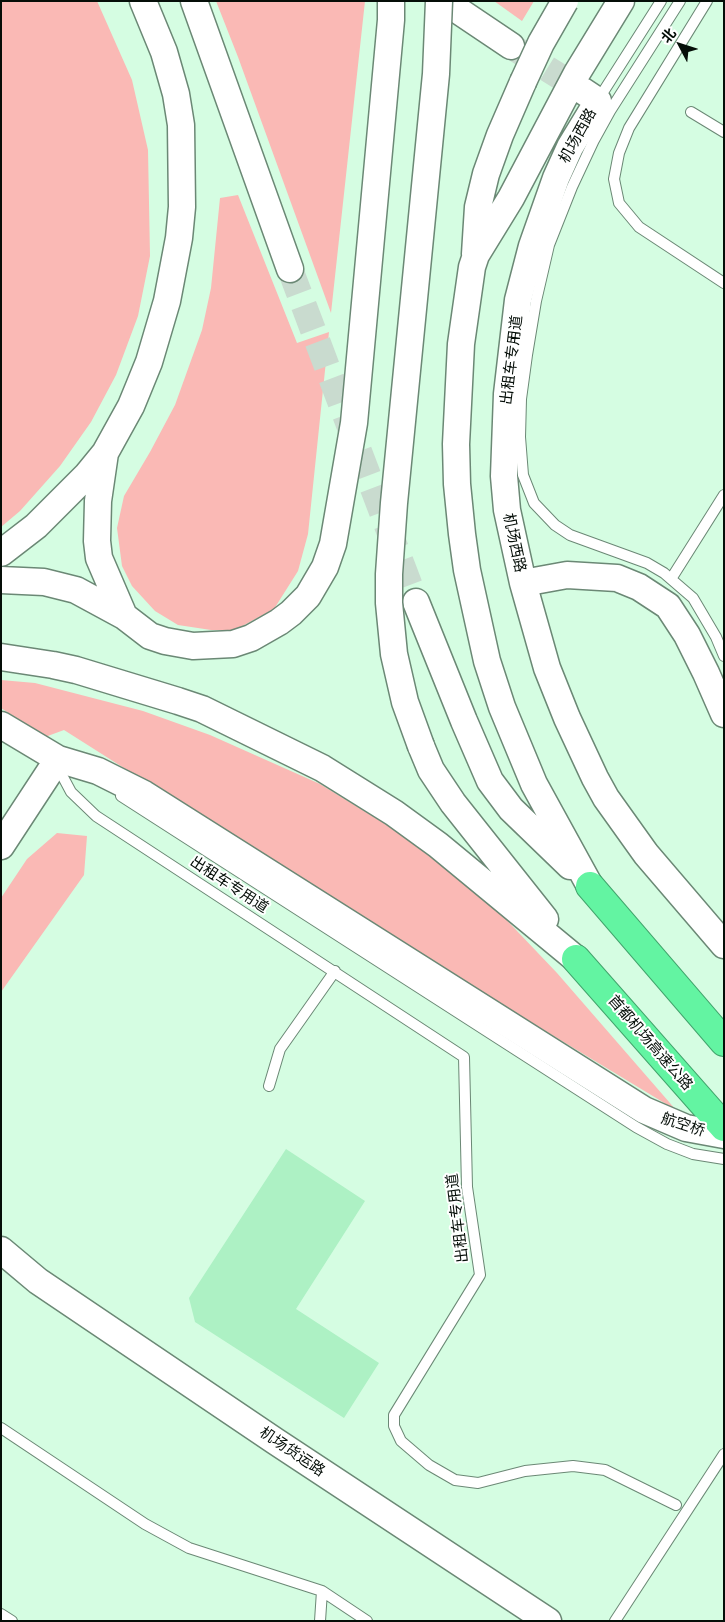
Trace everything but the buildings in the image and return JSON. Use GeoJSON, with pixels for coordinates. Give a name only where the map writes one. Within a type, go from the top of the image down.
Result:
{"type":"FeatureCollection","features":[{"type":"Feature","properties":{"kind":"highway"},"geometry":{"type":"LineString","coordinates":[[590,886],[724,1042]]}},
{"type":"Feature","properties":{"kind":"highway","name":"首都机场高速公路"},"geometry":{"type":"LineString","coordinates":[[576,959],[724,1127]]}},
{"type":"Feature","properties":{"kind":"street"},"geometry":{"type":"LineString","coordinates":[[1,553],[36,526],[87,475],[105,453],[131,406],[152,353],[167,301],[174,269],[182,208],[182,143],[176,94],[164,52],[143,1]]}},
{"type":"Feature","properties":{"kind":"street"},"geometry":{"type":"LineString","coordinates":[[194,1],[290,269]]}},
{"type":"Feature","properties":{"kind":"street"},"geometry":{"type":"LineString","coordinates":[[1,580],[44,582],[62,585],[76,590],[124,616],[144,632],[158,639],[194,646],[232,644],[251,638],[291,613],[313,590],[329,555],[335,533],[354,423],[391,20],[391,1]]}},
{"type":"Feature","properties":{"kind":"street"},"geometry":{"type":"LineString","coordinates":[[439,1],[436,74],[395,494],[389,574],[390,623],[395,659],[405,702],[432,770],[453,803],[576,959]]}},
{"type":"Feature","properties":{"kind":"street"},"geometry":{"type":"LineString","coordinates":[[444,1],[511,46]]}},
{"type":"Feature","properties":{"kind":"street"},"geometry":{"type":"LineString","coordinates":[[565,1],[541,43],[503,127],[486,174],[478,207],[476,248],[461,344],[456,444],[457,484],[467,570],[487,661],[502,707],[534,784],[590,886]]}},
{"type":"Feature","properties":{"kind":"street"},"geometry":{"type":"LineString","coordinates":[[472,267],[478,251],[511,198],[577,73],[621,1]]}},
{"type":"Feature","properties":{"kind":"street","name":"机场西路"},"geometry":{"type":"LineString","coordinates":[[590,96],[553,186],[532,246],[518,300],[508,376],[504,476],[507,510],[523,583],[547,668],[594,778],[646,854],[724,945]]}},
{"type":"Feature","properties":{"kind":"street"},"geometry":{"type":"LineString","coordinates":[[105,453],[98,501],[97,541],[99,558],[124,616]]}},
{"type":"Feature","properties":{"kind":"street"},"geometry":{"type":"LineString","coordinates":[[523,583],[567,575],[617,578],[639,587],[668,606],[687,635],[724,714]]}},
{"type":"Feature","properties":{"kind":"street"},"geometry":{"type":"LineString","coordinates":[[416,602],[490,781],[511,808],[590,886]]}},
{"type":"Feature","properties":{"kind":"street"},"geometry":{"type":"LineString","coordinates":[[1,658],[76,670],[202,709],[322,768],[424,835],[576,959]]}},
{"type":"Feature","properties":{"kind":"street","name":"航空桥"},"geometry":{"type":"LineString","coordinates":[[1,725],[58,759],[98,771],[144,794],[640,1119],[724,1135]]}},
{"type":"Feature","properties":{"kind":"street"},"geometry":{"type":"LineString","coordinates":[[1,846],[58,759]]}},
{"type":"Feature","properties":{"kind":"street","name":"机场货运路"},"geometry":{"type":"LineString","coordinates":[[1,1250],[38,1281],[548,1621]]}},
{"type":"Feature","properties":{"kind":"street","name":"机场货运路"},"geometry":{"type":"LineString","coordinates":[[1,1265],[38,1281]]}},
{"type":"Feature","properties":{"kind":"lane"},"geometry":{"type":"LineString","coordinates":[[590,96],[661,1]]}},
{"type":"Feature","properties":{"kind":"lane","name":"出租车专用道"},"geometry":{"type":"LineString","coordinates":[[680,1],[610,111],[594,140],[572,187],[549,245],[536,301],[526,364],[521,399],[520,437],[523,475],[534,503],[555,525],[570,535],[647,563],[671,579],[693,598],[716,637],[724,656]]}},
{"type":"Feature","properties":{"kind":"lane"},"geometry":{"type":"LineString","coordinates":[[707,1],[628,128],[614,179],[620,203],[639,227],[724,283]]}},
{"type":"Feature","properties":{"kind":"lane"},"geometry":{"type":"LineString","coordinates":[[691,112],[724,132]]}},
{"type":"Feature","properties":{"kind":"lane"},"geometry":{"type":"LineString","coordinates":[[671,579],[724,495]]}},
{"type":"Feature","properties":{"kind":"lane","name":"出租车专用道"},"geometry":{"type":"LineString","coordinates":[[58,759],[63,776],[71,792],[96,816],[464,1057],[468,1187],[480,1275],[394,1415],[394,1426],[401,1441],[429,1464],[455,1480],[478,1483],[525,1471],[573,1466],[605,1470],[676,1505]]}},
{"type":"Feature","properties":{"kind":"lane"},"geometry":{"type":"LineString","coordinates":[[269,1086],[280,1049],[335,971]]}},
{"type":"Feature","properties":{"kind":"lane"},"geometry":{"type":"LineString","coordinates":[[640,1119],[667,1144],[693,1154],[724,1159]]}},
{"type":"Feature","properties":{"kind":"lane"},"geometry":{"type":"LineString","coordinates":[[1,1428],[145,1524],[189,1548],[322,1591],[367,1621]]}},
{"type":"Feature","properties":{"kind":"lane"},"geometry":{"type":"LineString","coordinates":[[615,1621],[724,1454]]}},
{"type":"Feature","properties":{"kind":"lane"},"geometry":{"type":"LineString","coordinates":[[320,1621],[322,1591]]}},
{"type":"Feature","properties":{"kind":"lane"},"geometry":{"type":"LineString","coordinates":[[1,1614],[12,1621]]}},
{"type":"Feature","properties":{"kind":"shaded area"},"geometry":{"type":"Polygon","coordinates":[[[1,1],[724,1],[724,1621],[1,1621],[1,1]]]}},
{"type":"Feature","properties":{"kind":"shaded area"},"geometry":{"type":"Polygon","coordinates":[[[1,1],[97,1],[132,80],[148,150],[150,256],[138,316],[116,375],[91,422],[60,466],[20,511],[1,527],[1,1]]]}},
{"type":"Feature","properties":{"kind":"shaded area"},"geometry":{"type":"Polygon","coordinates":[[[216,1],[365,1],[331,313],[238,57],[216,1]]]}},
{"type":"Feature","properties":{"kind":"shaded area"},"geometry":{"type":"Polygon","coordinates":[[[494,1],[534,1],[522,21],[494,1]]]}},
{"type":"Feature","properties":{"kind":"shaded area"},"geometry":{"type":"Polygon","coordinates":[[[238,195],[297,343],[329,332],[308,534],[298,571],[274,609],[235,630],[211,630],[178,625],[155,611],[132,586],[122,566],[117,528],[124,496],[175,405],[202,330],[211,288],[220,198],[238,195]]]}},
{"type":"Feature","properties":{"kind":"shaded area"},"geometry":{"type":"Polygon","coordinates":[[[1,680],[35,683],[143,711],[210,735],[320,784],[418,844],[498,911],[557,973],[676,1110],[408,948],[64,730],[45,737],[1,708],[1,680]]]}},
{"type":"Feature","properties":{"kind":"shaded area"},"geometry":{"type":"Polygon","coordinates":[[[57,833],[87,836],[84,875],[1,992],[1,898],[27,859],[57,833]]]}},
{"type":"Feature","properties":{"kind":"tunnel"},"geometry":{"type":"LineString","coordinates":[[514,48],[583,91]]}},
{"type":"Feature","properties":{"kind":"tunnel"},"geometry":{"type":"LineString","coordinates":[[290,269],[416,602]]}}]}
